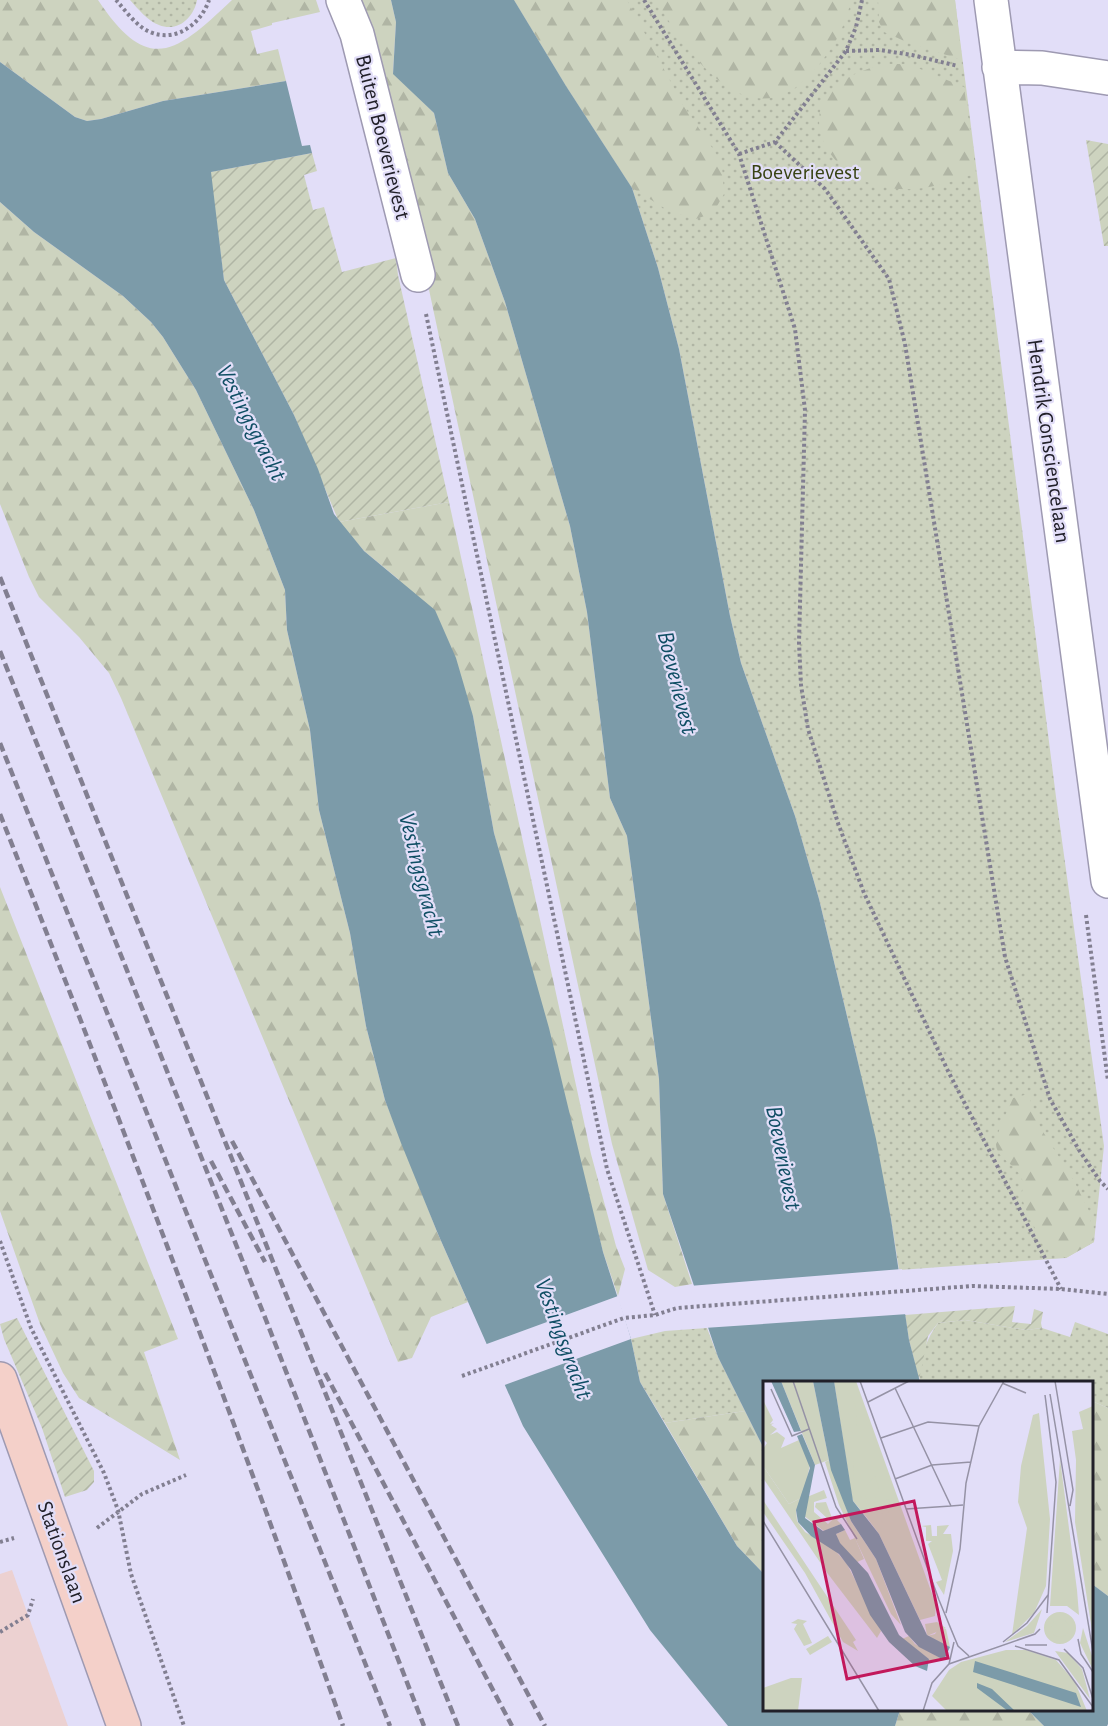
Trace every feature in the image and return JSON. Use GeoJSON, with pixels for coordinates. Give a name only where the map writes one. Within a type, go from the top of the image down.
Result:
{"type":"FeatureCollection","features":[{"type":"Feature","properties":{"kind":"street","name":"Buiten Boeverievest"},"geometry":{"type":"LineString","coordinates":[[343,0],[357,34],[418,275]]}},
{"type":"Feature","properties":{"kind":"street","name":"Hendrik Consciencelaan"},"geometry":{"type":"LineString","coordinates":[[991,0],[1108,881]]}},
{"type":"Feature","properties":{"kind":"street"},"geometry":{"type":"LineString","coordinates":[[999,67],[1042,68],[1108,78]]}},
{"type":"Feature","properties":{"kind":"street","name":"Stationslaan"},"geometry":{"type":"LineString","coordinates":[[0,1379],[124,1726]]}},
{"type":"Feature","properties":{"kind":"path"},"geometry":{"type":"LineString","coordinates":[[116,0],[137,24],[150,32],[164,35],[178,33],[191,27],[202,15],[209,0]]}},
{"type":"Feature","properties":{"kind":"path"},"geometry":{"type":"LineString","coordinates":[[644,0],[739,154],[795,329],[805,410],[799,643],[801,686],[808,729],[838,823],[864,893],[948,1071],[1061,1289]]}},
{"type":"Feature","properties":{"kind":"path"},"geometry":{"type":"LineString","coordinates":[[739,154],[775,142],[846,51],[856,27],[862,0]]}},
{"type":"Feature","properties":{"kind":"path"},"geometry":{"type":"LineString","coordinates":[[846,51],[880,50],[912,55],[963,68]]}},
{"type":"Feature","properties":{"kind":"path"},"geometry":{"type":"LineString","coordinates":[[775,142],[825,189],[889,279],[905,344],[1005,957],[1050,1099],[1079,1150],[1108,1189]]}},
{"type":"Feature","properties":{"kind":"path"},"geometry":{"type":"LineString","coordinates":[[418,275],[607,1169],[655,1315]]}},
{"type":"Feature","properties":{"kind":"path"},"geometry":{"type":"LineString","coordinates":[[0,1241],[31,1328],[104,1473],[118,1510],[131,1574],[184,1726]]}},
{"type":"Feature","properties":{"kind":"path"},"geometry":{"type":"LineString","coordinates":[[462,1376],[624,1318],[655,1315],[677,1308],[972,1286],[1061,1289],[1108,1294]]}},
{"type":"Feature","properties":{"kind":"path"},"geometry":{"type":"LineString","coordinates":[[118,1510],[142,1494],[186,1475]]}},
{"type":"Feature","properties":{"kind":"path"},"geometry":{"type":"LineString","coordinates":[[0,1542],[17,1537]]}},
{"type":"Feature","properties":{"kind":"path"},"geometry":{"type":"LineString","coordinates":[[0,1632],[28,1615],[34,1596]]}},
{"type":"Feature","properties":{"kind":"shaded area"},"geometry":{"type":"Polygon","coordinates":[[[12,1570],[68,1726],[0,1726],[0,1574],[12,1570]]]}},
{"type":"Feature","properties":{"kind":"green space"},"geometry":{"type":"Polygon","coordinates":[[[0,0],[98,0],[116,24],[133,40],[148,48],[163,48],[179,43],[195,33],[232,0],[316,0],[320,12],[272,23],[272,25],[251,31],[257,54],[278,49],[286,81],[163,101],[87,121],[75,117],[0,62],[0,0]]]}},
{"type":"Feature","properties":{"kind":"green space"},"geometry":{"type":"Polygon","coordinates":[[[130,0],[197,0],[192,12],[184,22],[173,27],[166,27],[151,21],[130,0]]]}},
{"type":"Feature","properties":{"kind":"green space"},"geometry":{"type":"Polygon","coordinates":[[[359,0],[391,0],[396,22],[393,73],[434,113],[448,173],[475,219],[505,302],[570,526],[587,612],[610,798],[627,836],[659,1079],[663,1194],[692,1284],[675,1287],[648,1270],[612,1144],[407,187],[359,0]]]}},
{"type":"Feature","properties":{"kind":"green space","name":"Boeverievest"},"geometry":{"type":"Polygon","coordinates":[[[514,0],[955,0],[1056,797],[1104,1146],[1094,1242],[1066,1258],[899,1270],[891,1219],[857,1058],[819,899],[795,816],[741,663],[679,349],[658,268],[632,188],[514,0]]]}},
{"type":"Feature","properties":{"kind":"green space"},"geometry":{"type":"Polygon","coordinates":[[[514,0],[627,0],[683,105],[722,165],[724,194],[713,213],[696,219],[669,211],[632,188],[514,0]]]}},
{"type":"Feature","properties":{"kind":"green space"},"geometry":{"type":"Polygon","coordinates":[[[656,0],[851,0],[837,39],[813,72],[789,92],[766,98],[744,95],[722,83],[703,66],[685,44],[656,0]]]}},
{"type":"Feature","properties":{"kind":"green space"},"geometry":{"type":"Polygon","coordinates":[[[878,0],[955,0],[962,60],[909,43],[884,32],[879,22],[878,0]]]}},
{"type":"Feature","properties":{"kind":"green space"},"geometry":{"type":"Polygon","coordinates":[[[883,64],[908,64],[964,87],[976,173],[934,186],[901,189],[862,180],[837,162],[823,141],[820,130],[819,118],[827,95],[842,81],[859,72],[883,64]]]}},
{"type":"Feature","properties":{"kind":"green space"},"geometry":{"type":"Polygon","coordinates":[[[1086,140],[1108,144],[1108,246],[1104,246],[1086,140]]]}},
{"type":"Feature","properties":{"kind":"green space"},"geometry":{"type":"Polygon","coordinates":[[[312,153],[317,171],[304,175],[313,210],[324,207],[342,272],[396,258],[449,502],[339,522],[294,415],[224,280],[210,172],[312,153]]]}},
{"type":"Feature","properties":{"kind":"green space"},"geometry":{"type":"Polygon","coordinates":[[[0,202],[34,232],[123,296],[151,322],[163,337],[196,390],[254,510],[285,590],[287,630],[310,730],[319,810],[350,933],[366,1026],[385,1100],[438,1234],[468,1302],[431,1317],[412,1358],[398,1362],[109,673],[79,637],[39,597],[0,504],[0,202]]]}},
{"type":"Feature","properties":{"kind":"green space"},"geometry":{"type":"Polygon","coordinates":[[[449,502],[591,1154],[616,1246],[625,1269],[618,1296],[603,1252],[494,833],[473,716],[398,579],[364,551],[339,522],[449,502]]]}},
{"type":"Feature","properties":{"kind":"green space"},"geometry":{"type":"Polygon","coordinates":[[[0,887],[178,1339],[144,1352],[180,1460],[79,1398],[63,1373],[40,1324],[0,1211],[0,887]]]}},
{"type":"Feature","properties":{"kind":"green space"},"geometry":{"type":"Polygon","coordinates":[[[1028,1094],[1040,1127],[1074,1181],[1089,1211],[1094,1242],[1066,1258],[1057,1253],[1037,1231],[1021,1195],[1022,1178],[997,1150],[998,1134],[1013,1098],[1028,1094]]]}},
{"type":"Feature","properties":{"kind":"green space"},"geometry":{"type":"Polygon","coordinates":[[[1015,1306],[1012,1322],[1031,1324],[1034,1309],[1043,1312],[1042,1328],[1026,1330],[965,1320],[938,1323],[928,1336],[919,1380],[905,1315],[1015,1306]]]}},
{"type":"Feature","properties":{"kind":"green space"},"geometry":{"type":"Polygon","coordinates":[[[17,1318],[94,1471],[94,1482],[87,1490],[65,1497],[42,1428],[4,1339],[0,1324],[17,1318]]]}},
{"type":"Feature","properties":{"kind":"green space"},"geometry":{"type":"Polygon","coordinates":[[[965,1320],[1026,1330],[1042,1328],[1070,1337],[1075,1322],[1108,1334],[1108,1408],[1093,1401],[1093,1381],[920,1381],[920,1367],[924,1351],[938,1323],[965,1320]]]}},
{"type":"Feature","properties":{"kind":"green space"},"geometry":{"type":"Polygon","coordinates":[[[707,1328],[718,1357],[745,1411],[665,1423],[640,1382],[631,1339],[665,1331],[707,1328]]]}},
{"type":"Feature","properties":{"kind":"green space"},"geometry":{"type":"Polygon","coordinates":[[[1093,1401],[1108,1408],[1108,1596],[1093,1585],[1093,1401]]]}},
{"type":"Feature","properties":{"kind":"green space"},"geometry":{"type":"Polygon","coordinates":[[[745,1411],[763,1447],[763,1573],[737,1546],[665,1423],[745,1411]]]}},
{"type":"Feature","properties":{"kind":"green space"},"geometry":{"type":"Polygon","coordinates":[[[900,1711],[1029,1711],[1044,1726],[895,1726],[900,1711]]]}},
{"type":"Feature","properties":{"kind":"water"},"geometry":{"type":"Polygon","coordinates":[[[391,0],[514,0],[632,188],[658,268],[679,349],[741,663],[795,816],[819,899],[876,1139],[891,1219],[909,1340],[920,1381],[763,1381],[763,1447],[718,1357],[663,1194],[659,1079],[627,836],[610,798],[587,612],[570,526],[505,302],[475,219],[448,173],[434,113],[393,74],[396,22],[391,0]]]}},
{"type":"Feature","properties":{"kind":"water","name":"Vestingsgracht"},"geometry":{"type":"Polygon","coordinates":[[[0,62],[75,117],[87,121],[163,101],[286,81],[302,146],[310,145],[312,153],[211,172],[224,280],[294,415],[318,469],[334,514],[364,551],[435,610],[456,658],[473,716],[494,833],[549,1028],[603,1252],[631,1339],[640,1382],[737,1546],[763,1573],[763,1711],[900,1711],[895,1726],[728,1726],[650,1630],[523,1426],[438,1234],[385,1100],[366,1026],[350,933],[319,810],[310,730],[287,630],[285,590],[254,510],[196,390],[151,322],[123,296],[34,232],[0,202],[0,62]]]}},
{"type":"Feature","properties":{"kind":"water"},"geometry":{"type":"Polygon","coordinates":[[[1093,1585],[1108,1596],[1108,1724],[1107,1726],[1044,1726],[1029,1711],[1093,1711],[1093,1585]]]}},
{"type":"Feature","properties":{"kind":"pier"},"geometry":{"type":"Polygon","coordinates":[[[902,1269],[908,1314],[704,1328],[689,1286],[902,1269]]]}},
{"type":"Feature","properties":{"kind":"pier"},"geometry":{"type":"Polygon","coordinates":[[[618,1296],[631,1339],[502,1386],[484,1345],[618,1296]]]}},
{"type":"Feature","properties":{"kind":"railway"},"geometry":{"type":"LineString","coordinates":[[0,577],[458,1726]]}},
{"type":"Feature","properties":{"kind":"railway"},"geometry":{"type":"LineString","coordinates":[[0,651],[266,1320],[424,1726]]}},
{"type":"Feature","properties":{"kind":"railway"},"geometry":{"type":"LineString","coordinates":[[0,743],[390,1726]]}},
{"type":"Feature","properties":{"kind":"railway"},"geometry":{"type":"LineString","coordinates":[[0,814],[176,1268],[343,1726]]}},
{"type":"Feature","properties":{"kind":"railway"},"geometry":{"type":"LineString","coordinates":[[232,1141],[545,1726]]}},
{"type":"Feature","properties":{"kind":"railway"},"geometry":{"type":"LineString","coordinates":[[211,1161],[265,1262]]}},
{"type":"Feature","properties":{"kind":"railway"},"geometry":{"type":"LineString","coordinates":[[325,1373],[512,1726]]}}]}
